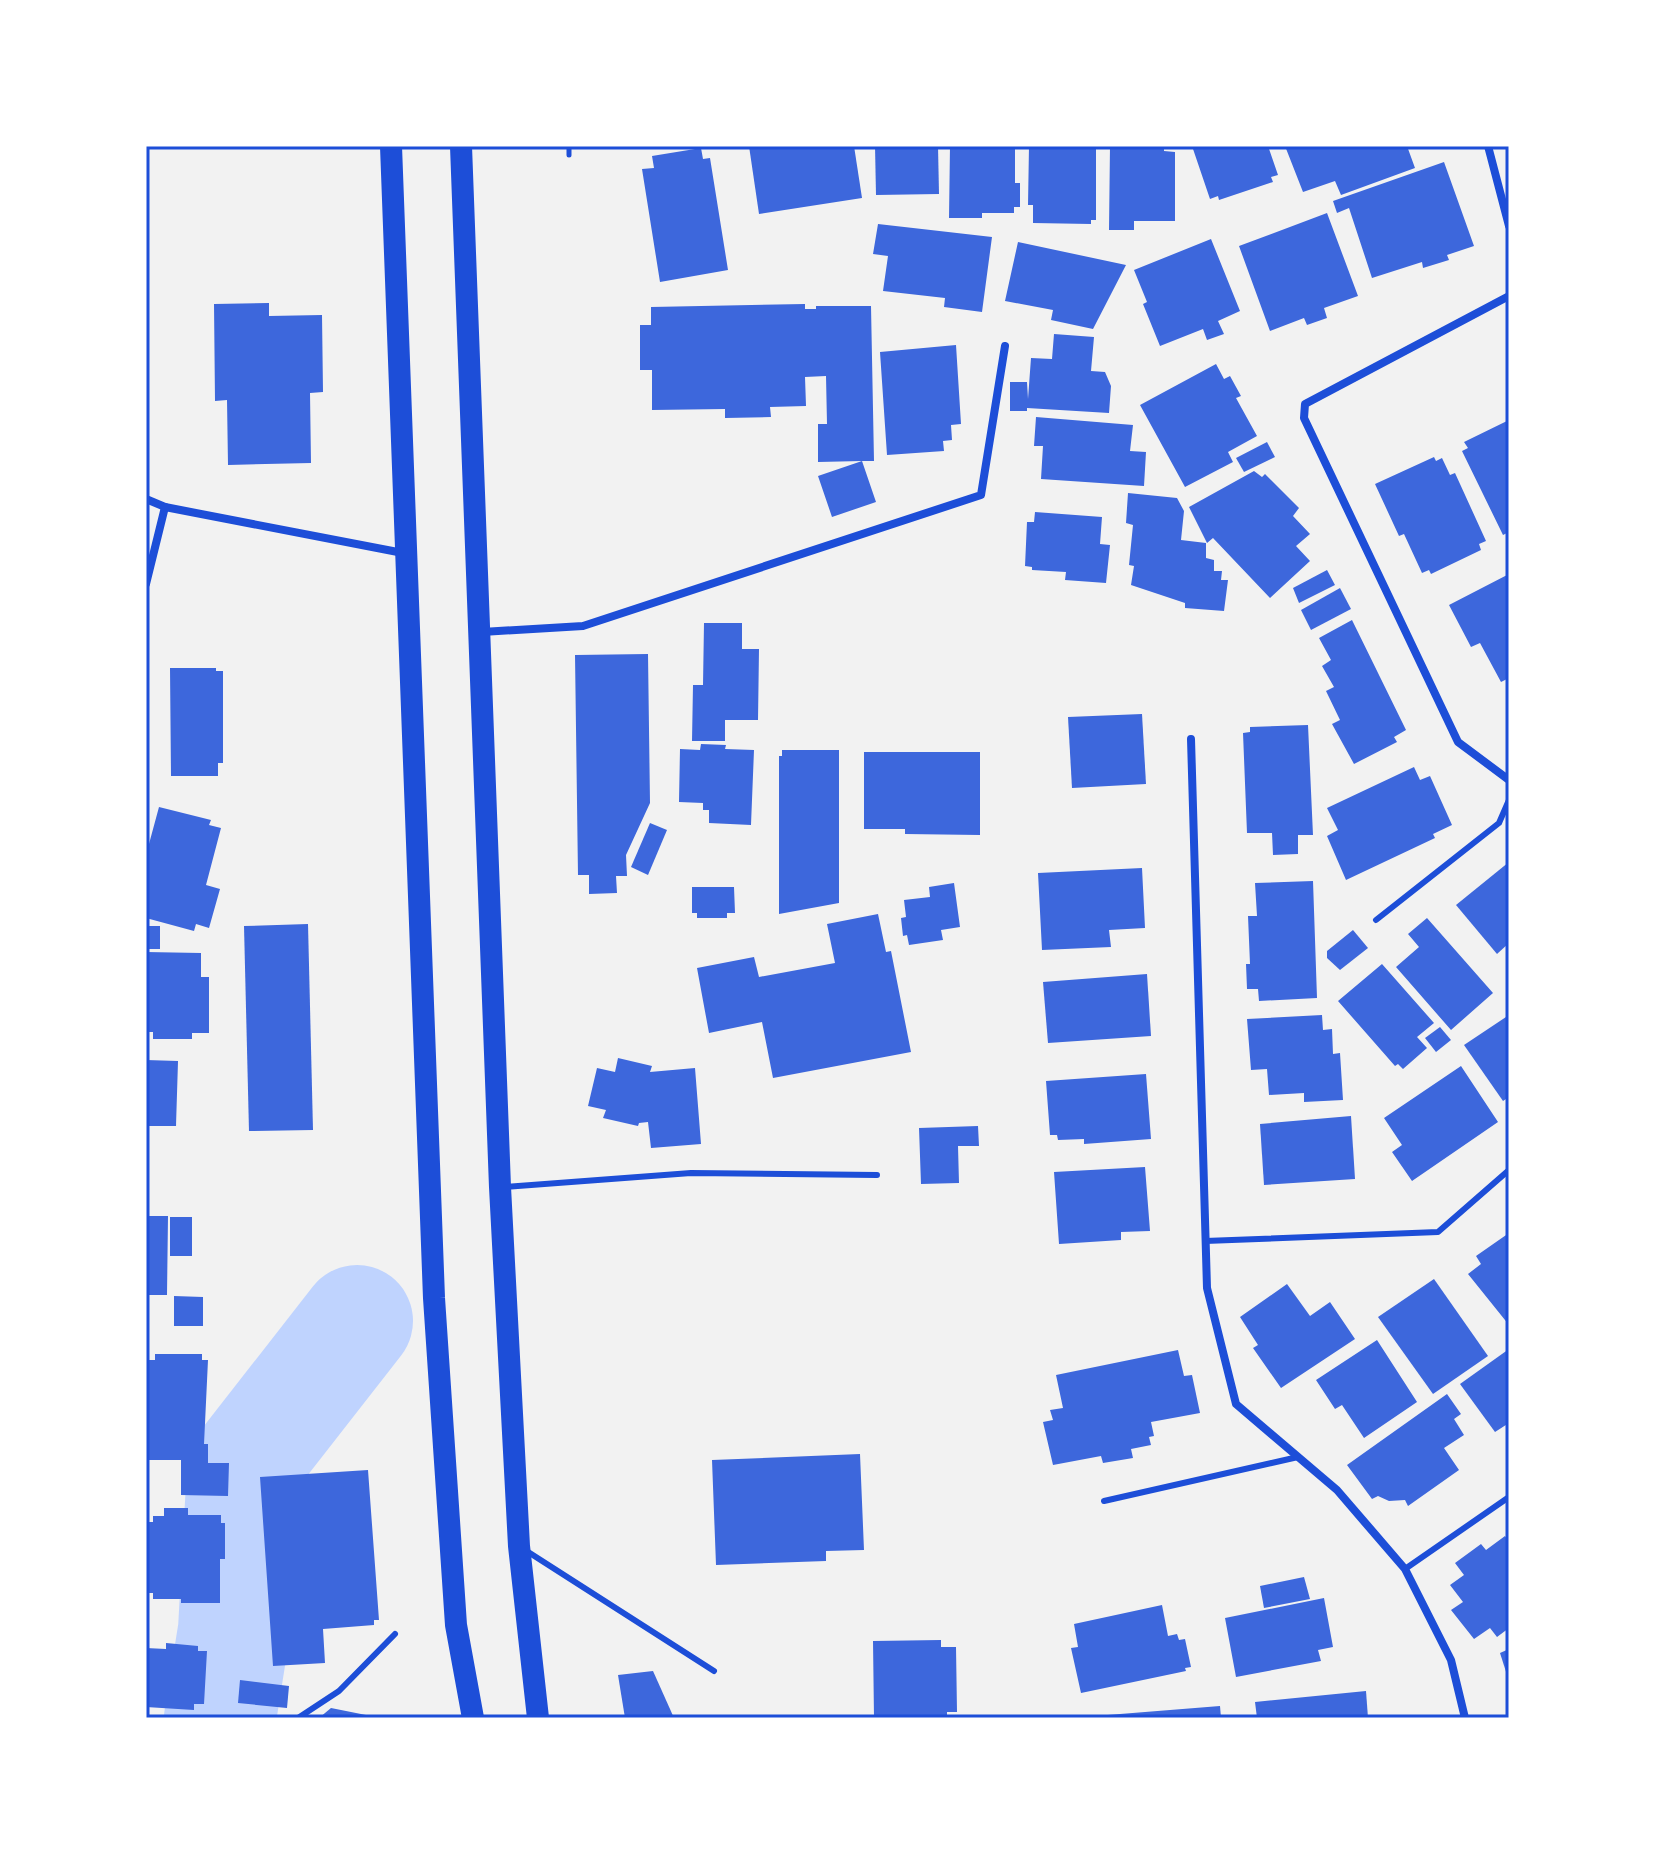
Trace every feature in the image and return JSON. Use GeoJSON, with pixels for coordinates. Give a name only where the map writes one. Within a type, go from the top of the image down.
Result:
{"type":"FeatureCollection","features":[{"type":"Feature","properties":{"kind":"highway"},"geometry":{"type":"LineString","coordinates":[[391,146],[434,1298],[456,1625],[473,1718]]}},
{"type":"Feature","properties":{"kind":"highway"},"geometry":{"type":"LineString","coordinates":[[461,146],[500,1187],[519,1546],[538,1718]]}},
{"type":"Feature","properties":{"kind":"street"},"geometry":{"type":"LineString","coordinates":[[1488,146],[1509,226]]}},
{"type":"Feature","properties":{"kind":"street"},"geometry":{"type":"LineString","coordinates":[[1509,296],[1305,404],[1304,418],[1458,742],[1509,780]]}},
{"type":"Feature","properties":{"kind":"street"},"geometry":{"type":"LineString","coordinates":[[479,633],[583,626],[981,495],[1005,346]]}},
{"type":"Feature","properties":{"kind":"street"},"geometry":{"type":"LineString","coordinates":[[146,499],[165,507],[407,553]]}},
{"type":"Feature","properties":{"kind":"street"},"geometry":{"type":"LineString","coordinates":[[146,584],[165,507]]}},
{"type":"Feature","properties":{"kind":"street"},"geometry":{"type":"LineString","coordinates":[[1191,739],[1207,1288],[1236,1404],[1337,1490],[1405,1569],[1451,1660],[1465,1718]]}},
{"type":"Feature","properties":{"kind":"lane"},"geometry":{"type":"LineString","coordinates":[[1376,920],[1499,823],[1509,800]]}},
{"type":"Feature","properties":{"kind":"lane"},"geometry":{"type":"LineString","coordinates":[[1205,1241],[1438,1232],[1509,1170]]}},
{"type":"Feature","properties":{"kind":"lane"},"geometry":{"type":"LineString","coordinates":[[500,1187],[691,1173],[877,1175]]}},
{"type":"Feature","properties":{"kind":"lane"},"geometry":{"type":"LineString","coordinates":[[1104,1501],[1298,1457]]}},
{"type":"Feature","properties":{"kind":"lane"},"geometry":{"type":"LineString","coordinates":[[1405,1569],[1509,1497]]}},
{"type":"Feature","properties":{"kind":"lane"},"geometry":{"type":"LineString","coordinates":[[519,1546],[714,1671]]}},
{"type":"Feature","properties":{"kind":"lane"},"geometry":{"type":"LineString","coordinates":[[298,1718],[339,1691],[395,1634]]}},
{"type":"Feature","properties":{"kind":"path"},"geometry":{"type":"LineString","coordinates":[[569,146],[569,155]]}},
{"type":"Feature","properties":{"kind":"building"},"geometry":{"type":"Polygon","coordinates":[[[749,146],[854,146],[862,198],[759,214],[749,146]]]}},
{"type":"Feature","properties":{"kind":"building"},"geometry":{"type":"Polygon","coordinates":[[[875,146],[938,146],[939,194],[876,195],[875,146]]]}},
{"type":"Feature","properties":{"kind":"building"},"geometry":{"type":"Polygon","coordinates":[[[950,146],[1015,146],[1015,183],[1020,183],[1020,207],[1014,207],[1014,213],[982,213],[982,218],[949,218],[950,146]]]}},
{"type":"Feature","properties":{"kind":"building"},"geometry":{"type":"Polygon","coordinates":[[[1029,146],[1096,146],[1096,220],[1091,220],[1091,224],[1033,223],[1033,205],[1028,205],[1029,146]]]}},
{"type":"Feature","properties":{"kind":"building"},"geometry":{"type":"Polygon","coordinates":[[[1110,146],[1164,146],[1164,151],[1175,152],[1175,221],[1134,221],[1134,230],[1109,230],[1110,146]]]}},
{"type":"Feature","properties":{"kind":"building"},"geometry":{"type":"Polygon","coordinates":[[[1192,146],[1268,146],[1278,175],[1271,177],[1273,182],[1219,200],[1218,196],[1210,199],[1192,146]]]}},
{"type":"Feature","properties":{"kind":"building"},"geometry":{"type":"Polygon","coordinates":[[[1285,146],[1407,146],[1415,168],[1341,195],[1335,181],[1303,192],[1285,146]]]}},
{"type":"Feature","properties":{"kind":"building"},"geometry":{"type":"Polygon","coordinates":[[[701,148],[703,159],[710,158],[728,270],[660,282],[642,169],[654,168],[652,156],[701,148]]]}},
{"type":"Feature","properties":{"kind":"building"},"geometry":{"type":"Polygon","coordinates":[[[1444,162],[1474,246],[1447,255],[1449,260],[1423,268],[1422,262],[1372,278],[1349,208],[1337,213],[1333,201],[1444,162]]]}},
{"type":"Feature","properties":{"kind":"building"},"geometry":{"type":"Polygon","coordinates":[[[1327,213],[1358,296],[1324,308],[1327,318],[1307,325],[1304,318],[1270,331],[1239,246],[1327,213]]]}},
{"type":"Feature","properties":{"kind":"building"},"geometry":{"type":"Polygon","coordinates":[[[878,224],[992,237],[982,312],[944,307],[945,298],[883,291],[888,256],[873,254],[878,224]]]}},
{"type":"Feature","properties":{"kind":"building"},"geometry":{"type":"Polygon","coordinates":[[[1211,239],[1240,311],[1218,321],[1224,334],[1207,340],[1203,329],[1160,346],[1143,304],[1147,302],[1134,270],[1211,239]]]}},
{"type":"Feature","properties":{"kind":"building"},"geometry":{"type":"Polygon","coordinates":[[[1018,242],[1126,265],[1093,329],[1051,320],[1053,310],[1005,301],[1018,242]]]}},
{"type":"Feature","properties":{"kind":"building"},"geometry":{"type":"Polygon","coordinates":[[[269,303],[269,316],[322,315],[323,392],[310,393],[311,463],[228,465],[227,400],[215,401],[214,304],[269,303]]]}},
{"type":"Feature","properties":{"kind":"building"},"geometry":{"type":"Polygon","coordinates":[[[805,304],[805,309],[816,309],[816,306],[871,306],[874,461],[818,462],[818,424],[827,424],[826,376],[805,377],[806,406],[770,407],[771,417],[725,418],[725,409],[652,410],[652,370],[640,370],[640,325],[651,325],[651,307],[805,304]]]}},
{"type":"Feature","properties":{"kind":"building"},"geometry":{"type":"Polygon","coordinates":[[[1054,334],[1094,337],[1091,371],[1105,372],[1111,386],[1109,413],[1027,408],[1027,411],[1010,411],[1010,382],[1027,382],[1028,399],[1031,358],[1052,359],[1054,334]]]}},
{"type":"Feature","properties":{"kind":"building"},"geometry":{"type":"Polygon","coordinates":[[[956,345],[961,424],[951,425],[952,440],[943,441],[944,451],[887,455],[880,352],[956,345]]]}},
{"type":"Feature","properties":{"kind":"building"},"geometry":{"type":"Polygon","coordinates":[[[1216,364],[1224,379],[1230,376],[1241,396],[1236,398],[1257,436],[1228,452],[1233,462],[1185,487],[1140,405],[1216,364]]]}},
{"type":"Feature","properties":{"kind":"building"},"geometry":{"type":"Polygon","coordinates":[[[1036,417],[1133,425],[1130,451],[1146,452],[1144,486],[1041,479],[1043,446],[1034,446],[1036,417]]]}},
{"type":"Feature","properties":{"kind":"building"},"geometry":{"type":"Polygon","coordinates":[[[1509,420],[1509,532],[1503,535],[1462,451],[1468,448],[1464,442],[1509,420]]]}},
{"type":"Feature","properties":{"kind":"building"},"geometry":{"type":"Polygon","coordinates":[[[1267,442],[1275,457],[1244,472],[1236,458],[1267,442]]]}},
{"type":"Feature","properties":{"kind":"building"},"geometry":{"type":"Polygon","coordinates":[[[1434,457],[1436,461],[1442,458],[1450,475],[1455,473],[1486,541],[1479,544],[1481,550],[1431,574],[1429,570],[1422,573],[1404,534],[1399,536],[1375,484],[1434,457]]]}},
{"type":"Feature","properties":{"kind":"building"},"geometry":{"type":"Polygon","coordinates":[[[862,461],[876,502],[832,517],[818,476],[862,461]]]}},
{"type":"Feature","properties":{"kind":"building"},"geometry":{"type":"Polygon","coordinates":[[[1254,471],[1262,477],[1265,474],[1299,508],[1293,516],[1310,534],[1296,546],[1310,561],[1270,598],[1213,538],[1207,543],[1189,507],[1254,471]]]}},
{"type":"Feature","properties":{"kind":"building"},"geometry":{"type":"Polygon","coordinates":[[[1128,493],[1177,498],[1184,511],[1181,540],[1206,543],[1206,558],[1214,560],[1214,571],[1222,571],[1221,580],[1228,580],[1224,611],[1185,608],[1185,603],[1131,585],[1134,566],[1129,565],[1133,525],[1126,523],[1128,493]]]}},
{"type":"Feature","properties":{"kind":"building"},"geometry":{"type":"Polygon","coordinates":[[[1035,512],[1102,517],[1100,544],[1110,545],[1106,583],[1065,580],[1066,572],[1032,570],[1032,567],[1025,566],[1027,522],[1034,522],[1035,512]]]}},
{"type":"Feature","properties":{"kind":"building"},"geometry":{"type":"Polygon","coordinates":[[[1327,570],[1335,585],[1299,603],[1293,588],[1327,570]]]}},
{"type":"Feature","properties":{"kind":"building"},"geometry":{"type":"Polygon","coordinates":[[[1509,574],[1509,678],[1501,682],[1480,643],[1471,647],[1449,605],[1509,574]]]}},
{"type":"Feature","properties":{"kind":"building"},"geometry":{"type":"Polygon","coordinates":[[[1340,588],[1351,609],[1311,630],[1301,610],[1340,588]]]}},
{"type":"Feature","properties":{"kind":"building"},"geometry":{"type":"Polygon","coordinates":[[[1352,620],[1406,730],[1394,737],[1397,742],[1354,764],[1332,724],[1340,720],[1326,691],[1334,687],[1322,666],[1331,660],[1319,638],[1352,620]]]}},
{"type":"Feature","properties":{"kind":"building"},"geometry":{"type":"Polygon","coordinates":[[[704,623],[742,623],[742,649],[759,649],[758,720],[725,720],[725,741],[692,741],[693,685],[703,685],[704,623]]]}},
{"type":"Feature","properties":{"kind":"building"},"geometry":{"type":"Polygon","coordinates":[[[648,654],[650,803],[626,855],[627,876],[616,876],[617,893],[589,894],[589,875],[578,875],[575,655],[648,654]]]}},
{"type":"Feature","properties":{"kind":"building"},"geometry":{"type":"Polygon","coordinates":[[[170,668],[216,668],[216,671],[223,671],[223,763],[218,763],[218,776],[171,776],[170,668]]]}},
{"type":"Feature","properties":{"kind":"building"},"geometry":{"type":"Polygon","coordinates":[[[1142,714],[1146,784],[1072,788],[1068,717],[1142,714]]]}},
{"type":"Feature","properties":{"kind":"building"},"geometry":{"type":"Polygon","coordinates":[[[1308,725],[1313,835],[1298,835],[1298,854],[1273,855],[1272,833],[1247,833],[1243,733],[1250,732],[1250,727],[1308,725]]]}},
{"type":"Feature","properties":{"kind":"building"},"geometry":{"type":"Polygon","coordinates":[[[701,744],[754,750],[751,825],[709,823],[709,810],[703,810],[703,803],[679,802],[680,749],[700,750],[701,744]]]}},
{"type":"Feature","properties":{"kind":"building"},"geometry":{"type":"Polygon","coordinates":[[[782,750],[839,750],[839,903],[779,914],[779,756],[782,756],[782,750]]]}},
{"type":"Feature","properties":{"kind":"building"},"geometry":{"type":"Polygon","coordinates":[[[864,752],[980,752],[980,835],[905,834],[905,829],[864,829],[864,752]]]}},
{"type":"Feature","properties":{"kind":"building"},"geometry":{"type":"Polygon","coordinates":[[[1414,767],[1420,780],[1430,776],[1452,825],[1433,834],[1435,838],[1346,880],[1327,836],[1338,830],[1327,808],[1414,767]]]}},
{"type":"Feature","properties":{"kind":"building"},"geometry":{"type":"Polygon","coordinates":[[[159,807],[211,820],[209,825],[221,828],[206,885],[220,889],[209,928],[196,924],[194,931],[146,918],[146,855],[159,807]]]}},
{"type":"Feature","properties":{"kind":"building"},"geometry":{"type":"Polygon","coordinates":[[[650,823],[667,830],[648,875],[631,867],[650,823]]]}},
{"type":"Feature","properties":{"kind":"building"},"geometry":{"type":"Polygon","coordinates":[[[1509,862],[1509,943],[1497,954],[1456,905],[1509,862]]]}},
{"type":"Feature","properties":{"kind":"building"},"geometry":{"type":"Polygon","coordinates":[[[1142,868],[1145,928],[1109,930],[1111,947],[1042,950],[1038,873],[1142,868]]]}},
{"type":"Feature","properties":{"kind":"building"},"geometry":{"type":"Polygon","coordinates":[[[1313,881],[1317,998],[1259,1001],[1258,989],[1247,989],[1246,964],[1250,964],[1248,916],[1257,916],[1255,883],[1313,881]]]}},
{"type":"Feature","properties":{"kind":"building"},"geometry":{"type":"Polygon","coordinates":[[[954,883],[960,927],[941,930],[943,940],[909,945],[907,935],[903,936],[901,918],[906,917],[904,900],[930,897],[929,887],[954,883]]]}},
{"type":"Feature","properties":{"kind":"building"},"geometry":{"type":"Polygon","coordinates":[[[692,887],[734,887],[735,913],[727,913],[727,918],[697,918],[697,913],[692,913],[692,887]]]}},
{"type":"Feature","properties":{"kind":"building"},"geometry":{"type":"Polygon","coordinates":[[[878,914],[886,952],[891,951],[911,1052],[773,1078],[762,1022],[709,1033],[697,968],[754,957],[759,977],[835,963],[827,924],[878,914]]]}},
{"type":"Feature","properties":{"kind":"building"},"geometry":{"type":"Polygon","coordinates":[[[1427,918],[1493,993],[1451,1030],[1396,967],[1419,947],[1408,934],[1427,918]]]}},
{"type":"Feature","properties":{"kind":"building"},"geometry":{"type":"Polygon","coordinates":[[[308,924],[313,1130],[249,1131],[244,926],[308,924]]]}},
{"type":"Feature","properties":{"kind":"building"},"geometry":{"type":"Polygon","coordinates":[[[146,926],[160,926],[160,949],[146,949],[146,926]]]}},
{"type":"Feature","properties":{"kind":"building"},"geometry":{"type":"Polygon","coordinates":[[[1353,930],[1368,948],[1340,970],[1327,958],[1327,951],[1353,930]]]}},
{"type":"Feature","properties":{"kind":"building"},"geometry":{"type":"Polygon","coordinates":[[[146,952],[201,953],[201,977],[209,977],[209,1033],[192,1033],[192,1039],[153,1039],[153,1032],[146,1032],[146,952]]]}},
{"type":"Feature","properties":{"kind":"building"},"geometry":{"type":"Polygon","coordinates":[[[1382,964],[1434,1023],[1417,1037],[1427,1048],[1403,1069],[1398,1064],[1395,1066],[1338,1001],[1382,964]]]}},
{"type":"Feature","properties":{"kind":"building"},"geometry":{"type":"Polygon","coordinates":[[[1147,974],[1151,1036],[1048,1043],[1043,982],[1147,974]]]}},
{"type":"Feature","properties":{"kind":"building"},"geometry":{"type":"Polygon","coordinates":[[[1322,1015],[1323,1030],[1332,1029],[1333,1054],[1340,1053],[1343,1100],[1304,1102],[1304,1093],[1269,1095],[1267,1069],[1251,1070],[1247,1019],[1322,1015]]]}},
{"type":"Feature","properties":{"kind":"building"},"geometry":{"type":"Polygon","coordinates":[[[1509,1015],[1509,1097],[1503,1101],[1464,1045],[1509,1015]]]}},
{"type":"Feature","properties":{"kind":"building"},"geometry":{"type":"Polygon","coordinates":[[[1440,1027],[1451,1040],[1436,1052],[1425,1038],[1440,1027]]]}},
{"type":"Feature","properties":{"kind":"building"},"geometry":{"type":"Polygon","coordinates":[[[618,1058],[652,1066],[650,1072],[695,1068],[701,1144],[651,1148],[648,1122],[639,1123],[638,1126],[603,1118],[606,1110],[588,1106],[597,1068],[615,1072],[618,1058]]]}},
{"type":"Feature","properties":{"kind":"building"},"geometry":{"type":"Polygon","coordinates":[[[146,1060],[178,1061],[176,1126],[146,1126],[146,1060]]]}},
{"type":"Feature","properties":{"kind":"building"},"geometry":{"type":"Polygon","coordinates":[[[1461,1066],[1498,1122],[1412,1181],[1392,1152],[1402,1145],[1384,1118],[1461,1066]]]}},
{"type":"Feature","properties":{"kind":"building"},"geometry":{"type":"Polygon","coordinates":[[[1146,1074],[1151,1139],[1084,1144],[1084,1139],[1058,1140],[1057,1135],[1050,1135],[1046,1081],[1146,1074]]]}},
{"type":"Feature","properties":{"kind":"building"},"geometry":{"type":"Polygon","coordinates":[[[1351,1116],[1355,1179],[1264,1185],[1260,1124],[1351,1116]]]}},
{"type":"Feature","properties":{"kind":"building"},"geometry":{"type":"Polygon","coordinates":[[[978,1126],[979,1146],[958,1146],[959,1183],[921,1184],[919,1128],[978,1126]]]}},
{"type":"Feature","properties":{"kind":"building"},"geometry":{"type":"Polygon","coordinates":[[[1145,1167],[1150,1231],[1121,1232],[1121,1240],[1059,1244],[1054,1172],[1145,1167]]]}},
{"type":"Feature","properties":{"kind":"building"},"geometry":{"type":"Polygon","coordinates":[[[146,1216],[168,1216],[167,1295],[149,1295],[149,1314],[146,1314],[146,1216]]]}},
{"type":"Feature","properties":{"kind":"building"},"geometry":{"type":"Polygon","coordinates":[[[170,1217],[192,1217],[192,1256],[170,1256],[170,1217]]]}},
{"type":"Feature","properties":{"kind":"building"},"geometry":{"type":"Polygon","coordinates":[[[1509,1233],[1509,1325],[1468,1274],[1481,1264],[1476,1256],[1509,1233]]]}},
{"type":"Feature","properties":{"kind":"building"},"geometry":{"type":"Polygon","coordinates":[[[1434,1279],[1488,1356],[1433,1394],[1378,1317],[1434,1279]]]}},
{"type":"Feature","properties":{"kind":"building"},"geometry":{"type":"Polygon","coordinates":[[[1287,1284],[1310,1316],[1330,1302],[1355,1339],[1281,1388],[1253,1348],[1258,1345],[1240,1317],[1287,1284]]]}},
{"type":"Feature","properties":{"kind":"building"},"geometry":{"type":"Polygon","coordinates":[[[174,1296],[203,1297],[203,1326],[174,1326],[174,1296]]]}},
{"type":"Feature","properties":{"kind":"building"},"geometry":{"type":"Polygon","coordinates":[[[1377,1340],[1417,1402],[1364,1438],[1342,1405],[1335,1409],[1316,1380],[1377,1340]]]}},
{"type":"Feature","properties":{"kind":"building"},"geometry":{"type":"Polygon","coordinates":[[[1509,1349],[1509,1423],[1495,1432],[1460,1384],[1509,1349]]]}},
{"type":"Feature","properties":{"kind":"building"},"geometry":{"type":"Polygon","coordinates":[[[1178,1350],[1184,1376],[1192,1375],[1200,1413],[1151,1422],[1154,1436],[1149,1437],[1151,1445],[1131,1449],[1133,1458],[1103,1463],[1101,1456],[1053,1465],[1043,1422],[1053,1420],[1050,1410],[1063,1408],[1056,1375],[1178,1350]]]}},
{"type":"Feature","properties":{"kind":"building"},"geometry":{"type":"Polygon","coordinates":[[[155,1354],[202,1354],[202,1360],[208,1360],[204,1444],[208,1444],[208,1463],[229,1463],[228,1496],[181,1495],[181,1460],[146,1460],[146,1360],[155,1360],[155,1354]]]}},
{"type":"Feature","properties":{"kind":"building"},"geometry":{"type":"Polygon","coordinates":[[[1447,1394],[1461,1414],[1454,1419],[1464,1435],[1444,1448],[1459,1470],[1408,1506],[1405,1500],[1389,1501],[1378,1496],[1372,1499],[1347,1465],[1447,1394]]]}},
{"type":"Feature","properties":{"kind":"building"},"geometry":{"type":"Polygon","coordinates":[[[860,1454],[864,1550],[826,1551],[826,1561],[716,1565],[712,1460],[860,1454]]]}},
{"type":"Feature","properties":{"kind":"building"},"geometry":{"type":"Polygon","coordinates":[[[368,1470],[379,1620],[374,1620],[374,1625],[323,1629],[325,1663],[273,1666],[260,1477],[368,1470]]]}},
{"type":"Feature","properties":{"kind":"building"},"geometry":{"type":"Polygon","coordinates":[[[164,1508],[188,1508],[188,1515],[221,1515],[221,1523],[225,1523],[225,1559],[220,1559],[220,1603],[181,1603],[181,1599],[153,1599],[153,1593],[146,1593],[146,1522],[153,1522],[153,1516],[164,1516],[164,1508]]]}},
{"type":"Feature","properties":{"kind":"building"},"geometry":{"type":"Polygon","coordinates":[[[1505,1536],[1509,1542],[1509,1628],[1497,1637],[1490,1628],[1474,1639],[1451,1610],[1463,1602],[1450,1585],[1464,1575],[1455,1563],[1481,1544],[1486,1550],[1505,1536]]]}},
{"type":"Feature","properties":{"kind":"building"},"geometry":{"type":"Polygon","coordinates":[[[1304,1577],[1310,1599],[1264,1608],[1260,1586],[1304,1577]]]}},
{"type":"Feature","properties":{"kind":"building"},"geometry":{"type":"Polygon","coordinates":[[[1324,1598],[1333,1647],[1318,1650],[1321,1661],[1236,1677],[1225,1618],[1324,1598]]]}},
{"type":"Feature","properties":{"kind":"building"},"geometry":{"type":"Polygon","coordinates":[[[1162,1605],[1168,1636],[1177,1634],[1179,1640],[1185,1639],[1191,1667],[1185,1668],[1186,1671],[1081,1693],[1071,1648],[1078,1647],[1074,1624],[1162,1605]]]}},
{"type":"Feature","properties":{"kind":"building"},"geometry":{"type":"Polygon","coordinates":[[[941,1640],[941,1647],[956,1647],[957,1712],[947,1712],[947,1718],[874,1718],[873,1641],[941,1640]]]}},
{"type":"Feature","properties":{"kind":"building"},"geometry":{"type":"Polygon","coordinates":[[[166,1643],[198,1646],[198,1651],[207,1651],[204,1704],[194,1704],[194,1710],[146,1707],[146,1648],[166,1649],[166,1643]]]}},
{"type":"Feature","properties":{"kind":"building"},"geometry":{"type":"Polygon","coordinates":[[[1509,1649],[1509,1678],[1508,1678],[1500,1653],[1509,1649]]]}},
{"type":"Feature","properties":{"kind":"building"},"geometry":{"type":"Polygon","coordinates":[[[653,1671],[674,1718],[625,1718],[618,1675],[653,1671]]]}},
{"type":"Feature","properties":{"kind":"building"},"geometry":{"type":"Polygon","coordinates":[[[240,1680],[289,1686],[287,1708],[238,1703],[240,1680]]]}},
{"type":"Feature","properties":{"kind":"building"},"geometry":{"type":"Polygon","coordinates":[[[1366,1691],[1368,1718],[1257,1718],[1255,1702],[1366,1691]]]}},
{"type":"Feature","properties":{"kind":"building"},"geometry":{"type":"Polygon","coordinates":[[[1220,1706],[1221,1718],[1095,1716],[1220,1706]]]}},
{"type":"Feature","properties":{"kind":"building"},"geometry":{"type":"Polygon","coordinates":[[[331,1708],[366,1715],[369,1718],[319,1718],[331,1708]]]}},
{"type":"Feature","properties":{"kind":"waterway"},"geometry":{"type":"LineString","coordinates":[[220,1718],[234,1630],[243,1467],[357,1321]]}}]}
